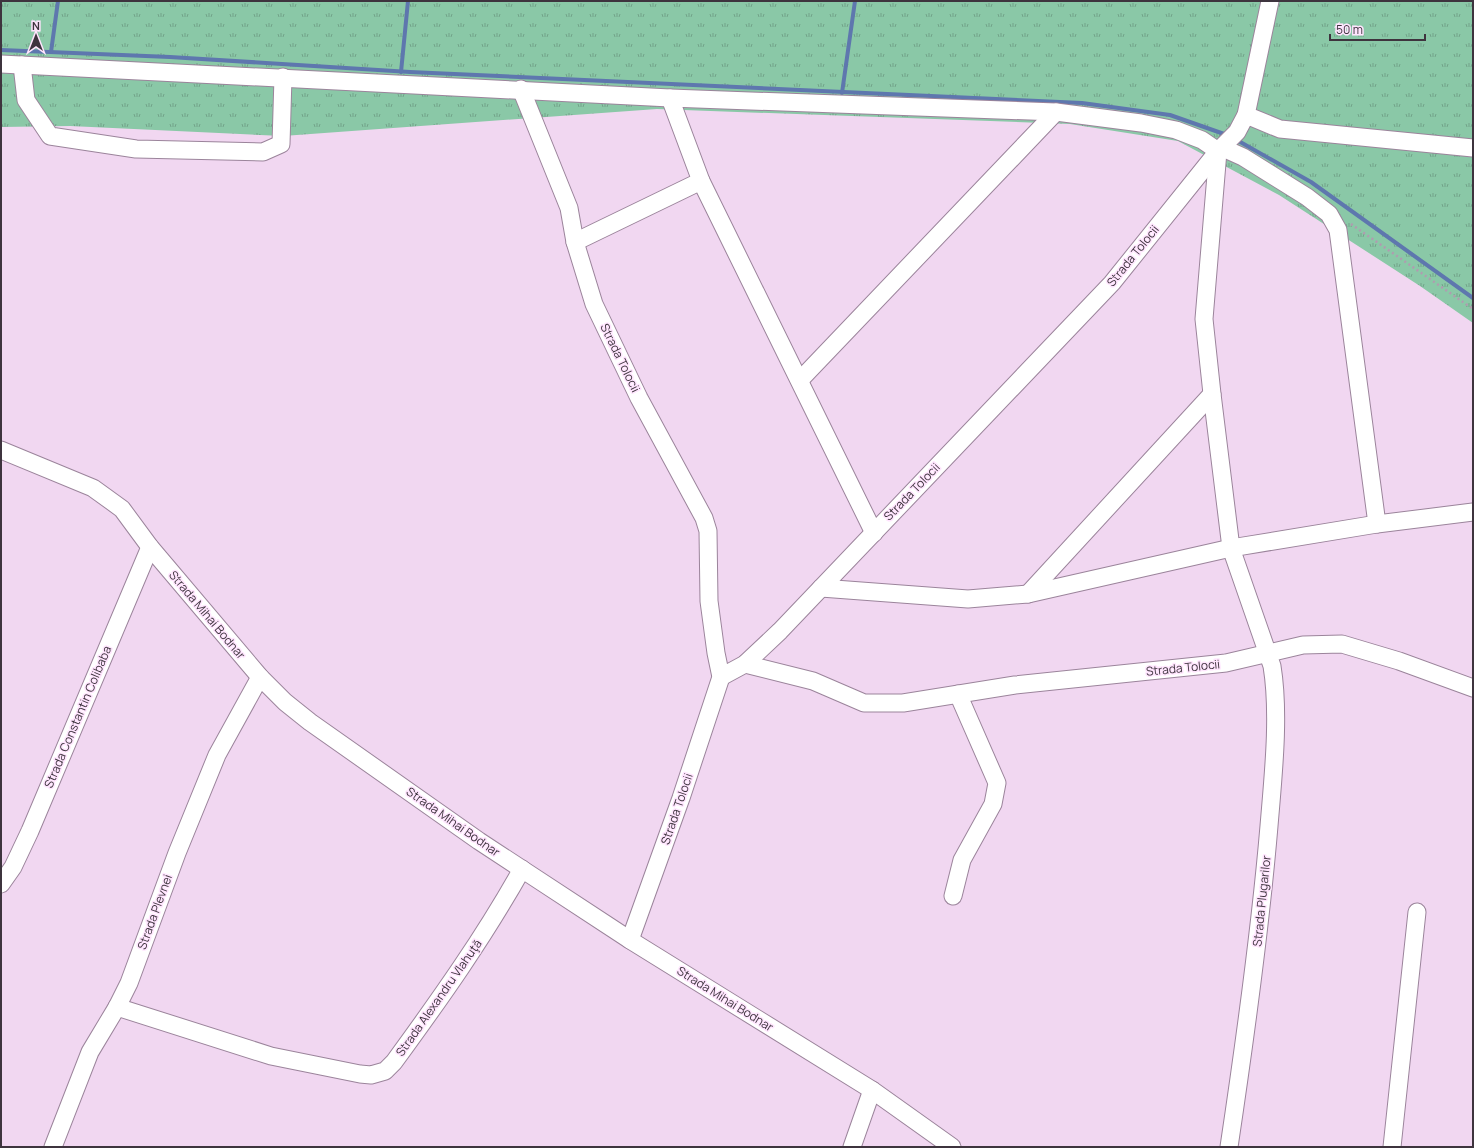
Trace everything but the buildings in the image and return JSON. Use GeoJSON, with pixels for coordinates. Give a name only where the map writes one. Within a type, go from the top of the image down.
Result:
{"type":"FeatureCollection","features":[{"type":"Feature","properties":{"kind":"street"},"geometry":{"type":"LineString","coordinates":[[1268,655],[1231,548],[1204,318],[1226,144],[1246,115],[1270,1]]}},
{"type":"Feature","properties":{"kind":"street"},"geometry":{"type":"LineString","coordinates":[[1,64],[521,89],[670,98],[1056,112],[1141,123],[1176,130],[1202,140],[1226,144],[1243,157],[1307,197],[1329,214],[1338,230],[1377,524]]}},
{"type":"Feature","properties":{"kind":"street"},"geometry":{"type":"LineString","coordinates":[[22,65],[26,100],[50,136],[136,149],[263,152],[281,144],[283,77]]}},
{"type":"Feature","properties":{"kind":"street","name":"Strada Tolocii"},"geometry":{"type":"LineString","coordinates":[[521,89],[569,208],[574,242],[594,304],[639,398],[704,518],[708,531],[709,601],[721,677],[681,798],[630,940]]}},
{"type":"Feature","properties":{"kind":"street","name":"Strada Tolocii"},"geometry":{"type":"LineString","coordinates":[[670,98],[701,180],[874,533]]}},
{"type":"Feature","properties":{"kind":"street"},"geometry":{"type":"LineString","coordinates":[[800,380],[1056,112]]}},
{"type":"Feature","properties":{"kind":"street"},"geometry":{"type":"LineString","coordinates":[[1246,115],[1280,129],[1473,148]]}},
{"type":"Feature","properties":{"kind":"street","name":"Strada Tolocii"},"geometry":{"type":"LineString","coordinates":[[721,677],[745,664],[780,631],[1112,283],[1226,144]]}},
{"type":"Feature","properties":{"kind":"street"},"geometry":{"type":"LineString","coordinates":[[574,242],[701,180]]}},
{"type":"Feature","properties":{"kind":"street"},"geometry":{"type":"LineString","coordinates":[[1028,594],[1212,394]]}},
{"type":"Feature","properties":{"kind":"street","name":"Strada Mihai Bodnar"},"geometry":{"type":"LineString","coordinates":[[1,450],[93,488],[122,509],[150,547],[260,677],[285,702],[310,722],[522,870],[630,940],[872,1090],[952,1147]]}},
{"type":"Feature","properties":{"kind":"street"},"geometry":{"type":"LineString","coordinates":[[821,588],[968,599],[1028,594],[1231,548],[1377,524],[1473,512]]}},
{"type":"Feature","properties":{"kind":"street","name":"Strada Constantin Colibaba"},"geometry":{"type":"LineString","coordinates":[[1,884],[13,867],[30,831],[150,547]]}},
{"type":"Feature","properties":{"kind":"street","name":"Strada Tolocii"},"geometry":{"type":"LineString","coordinates":[[745,664],[813,681],[864,703],[903,703],[1015,685],[1226,663],[1268,655],[1303,645],[1342,644],[1399,661],[1473,688]]}},
{"type":"Feature","properties":{"kind":"street","name":"Strada Plugarilor"},"geometry":{"type":"LineString","coordinates":[[1228,1147],[1250,1001],[1264,888],[1274,766],[1274,681],[1268,655]]}},
{"type":"Feature","properties":{"kind":"street","name":"Strada Plevnei"},"geometry":{"type":"LineString","coordinates":[[53,1147],[90,1052],[117,1007],[129,983],[177,853],[217,755],[260,677]]}},
{"type":"Feature","properties":{"kind":"street"},"geometry":{"type":"LineString","coordinates":[[953,896],[962,860],[993,804],[997,783],[987,756],[958,694]]}},
{"type":"Feature","properties":{"kind":"street","name":"Strada Alexandru Vlahuţă"},"geometry":{"type":"LineString","coordinates":[[117,1007],[271,1056],[360,1074],[385,1071],[394,1062],[448,989],[500,909],[522,870]]}},
{"type":"Feature","properties":{"kind":"street"},"geometry":{"type":"LineString","coordinates":[[1392,1147],[1417,912]]}},
{"type":"Feature","properties":{"kind":"street"},"geometry":{"type":"LineString","coordinates":[[852,1147],[872,1090]]}},
{"type":"Feature","properties":{"kind":"street"},"geometry":{"type":"LineString","coordinates":[[1228,1147],[1233,1147]]}},
{"type":"Feature","properties":{"kind":"path"},"geometry":{"type":"LineString","coordinates":[[1349,223],[1473,309]]}},
{"type":"Feature","properties":{"kind":"green space"},"geometry":{"type":"Polygon","coordinates":[[[1,1],[1473,1],[1473,323],[1420,286],[1279,195],[1178,141],[1070,124],[657,109],[283,136],[70,126],[1,127],[1,1]]]}},
{"type":"Feature","properties":{"kind":"waterway"},"geometry":{"type":"LineString","coordinates":[[51,52],[58,1]]}},
{"type":"Feature","properties":{"kind":"waterway"},"geometry":{"type":"LineString","coordinates":[[401,72],[408,1]]}},
{"type":"Feature","properties":{"kind":"waterway"},"geometry":{"type":"LineString","coordinates":[[842,93],[855,1]]}},
{"type":"Feature","properties":{"kind":"waterway"},"geometry":{"type":"LineString","coordinates":[[1,50],[170,57],[410,72],[1082,103],[1170,115],[1227,135]]}},
{"type":"Feature","properties":{"kind":"waterway"},"geometry":{"type":"LineString","coordinates":[[1235,139],[1311,182],[1473,298]]}}]}
